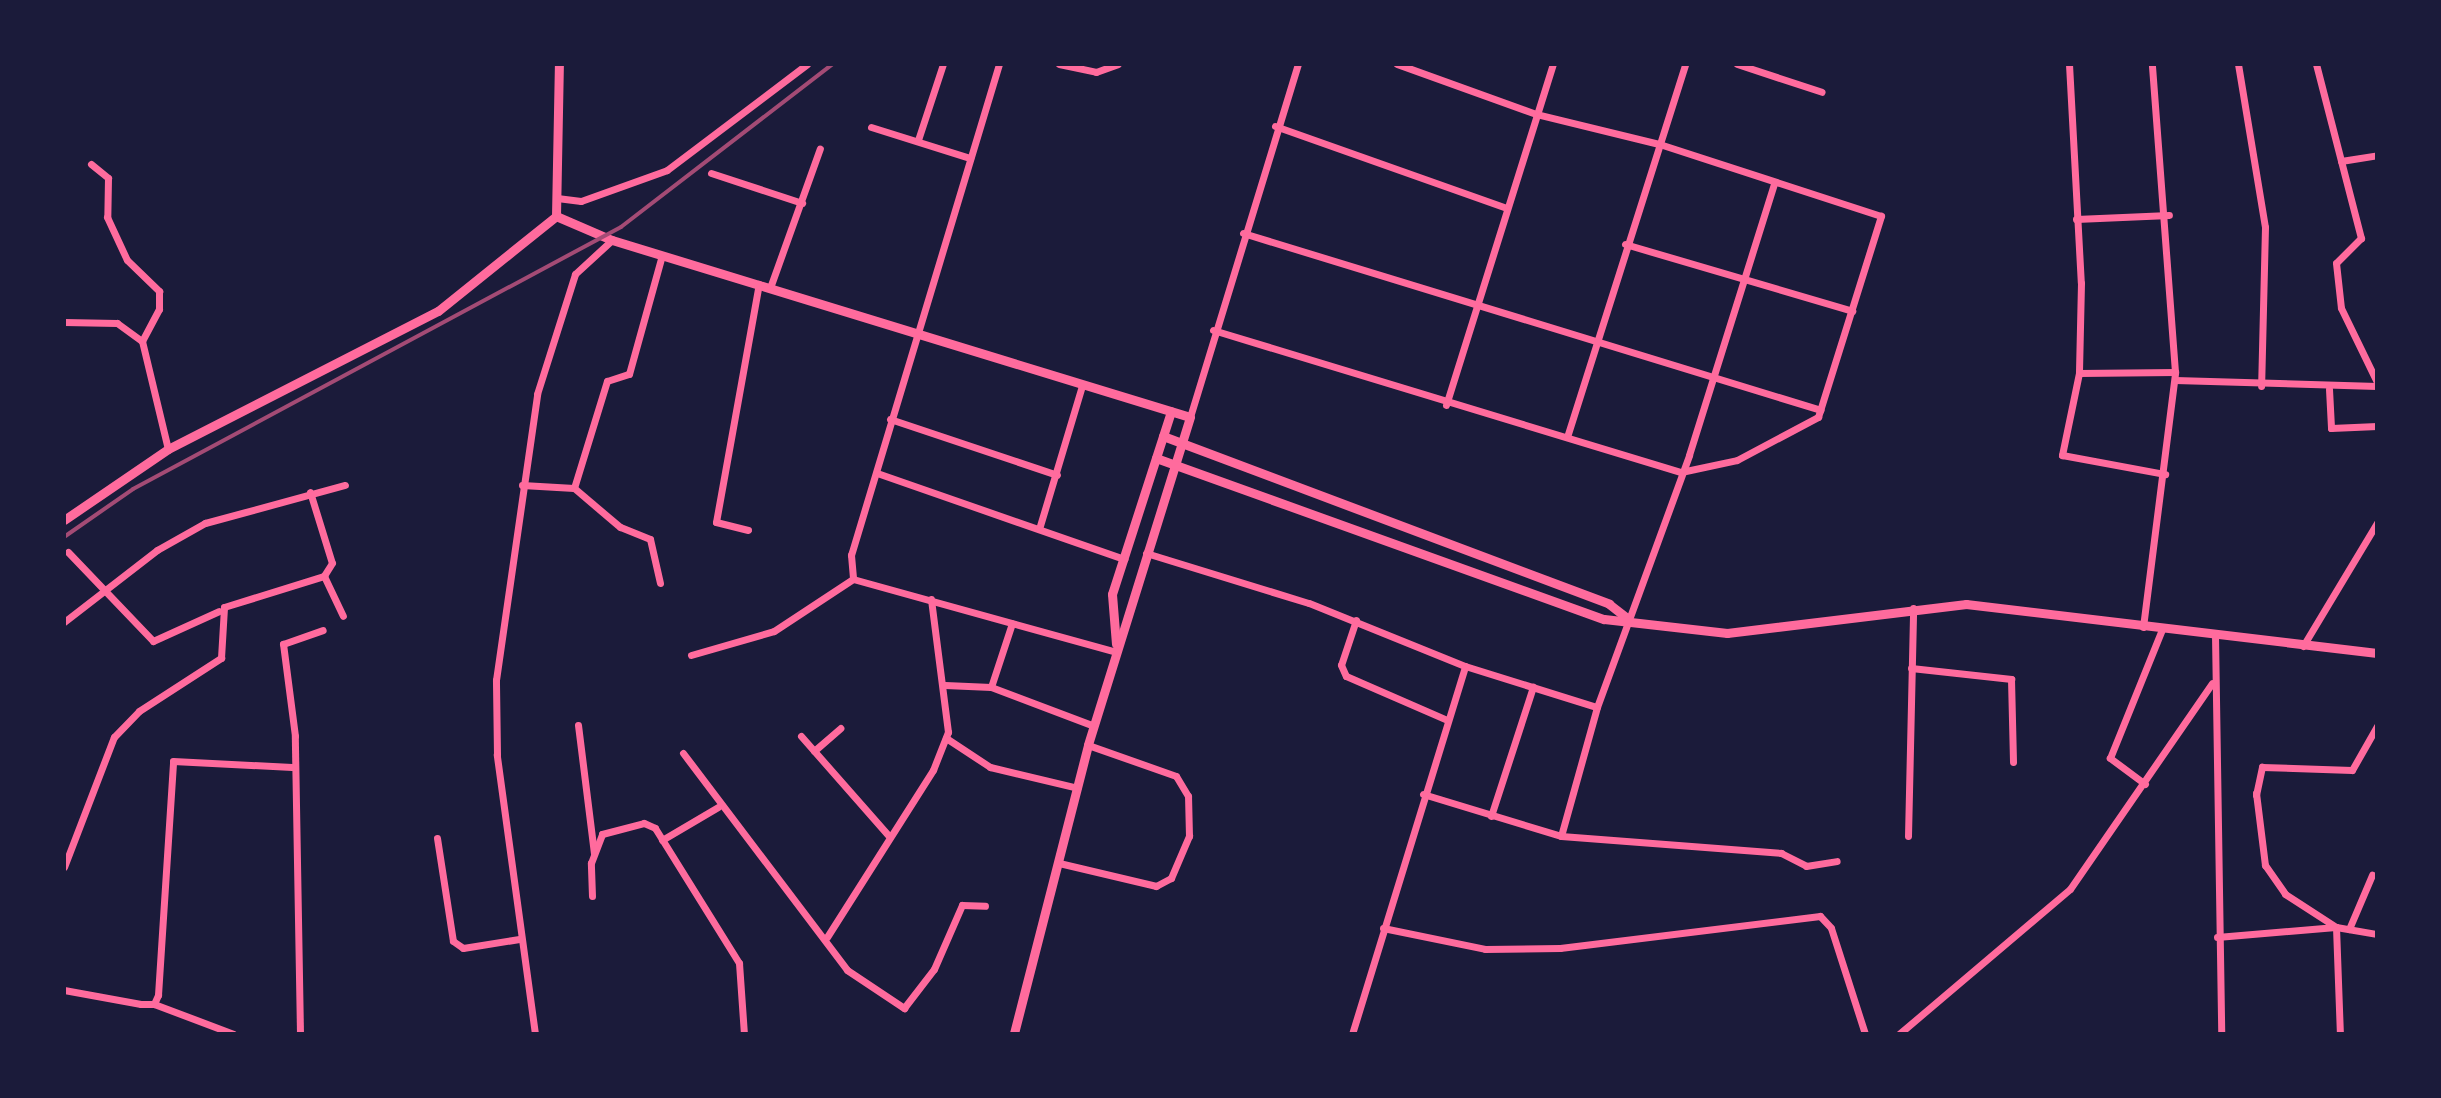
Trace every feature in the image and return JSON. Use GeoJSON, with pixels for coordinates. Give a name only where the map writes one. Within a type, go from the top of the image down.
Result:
{"type":"FeatureCollection","features":[{"type":"Feature","properties":{"kind":"street"},"geometry":{"type":"LineString","coordinates":[[64,520],[168,449],[438,311],[556,216],[559,64]]}},
{"type":"Feature","properties":{"kind":"street"},"geometry":{"type":"LineString","coordinates":[[557,198],[581,201],[667,170],[807,64]]}},
{"type":"Feature","properties":{"kind":"street"},"geometry":{"type":"LineString","coordinates":[[918,140],[943,64]]}},
{"type":"Feature","properties":{"kind":"street"},"geometry":{"type":"LineString","coordinates":[[853,579],[851,555],[999,64]]}},
{"type":"Feature","properties":{"kind":"street"},"geometry":{"type":"LineString","coordinates":[[1059,64],[1096,72],[1118,64]]}},
{"type":"Feature","properties":{"kind":"street"},"geometry":{"type":"LineString","coordinates":[[1014,1034],[1088,745],[1190,417],[1275,126],[1298,64]]}},
{"type":"Feature","properties":{"kind":"street"},"geometry":{"type":"LineString","coordinates":[[1213,330],[1446,405],[1567,437],[1681,472],[1743,458],[1821,410],[1881,216],[1659,144],[1536,114],[1397,64]]}},
{"type":"Feature","properties":{"kind":"street"},"geometry":{"type":"LineString","coordinates":[[1446,405],[1474,306],[1553,64]]}},
{"type":"Feature","properties":{"kind":"street"},"geometry":{"type":"LineString","coordinates":[[1567,437],[1625,244],[1685,64]]}},
{"type":"Feature","properties":{"kind":"street"},"geometry":{"type":"LineString","coordinates":[[1737,64],[1822,92]]}},
{"type":"Feature","properties":{"kind":"street"},"geometry":{"type":"LineString","coordinates":[[2069,64],[2079,373],[2062,455],[2165,474]]}},
{"type":"Feature","properties":{"kind":"street"},"geometry":{"type":"LineString","coordinates":[[2143,627],[2165,474],[2175,376],[2169,215],[2152,64]]}},
{"type":"Feature","properties":{"kind":"street"},"geometry":{"type":"LineString","coordinates":[[2238,64],[2265,227],[2261,386]]}},
{"type":"Feature","properties":{"kind":"street"},"geometry":{"type":"LineString","coordinates":[[2079,373],[2175,376],[2261,386],[2329,389],[2377,384],[2347,327],[2336,285],[2339,258],[2361,244],[2316,64]]}},
{"type":"Feature","properties":{"kind":"street"},"geometry":{"type":"LineString","coordinates":[[1275,126],[1506,208]]}},
{"type":"Feature","properties":{"kind":"street"},"geometry":{"type":"LineString","coordinates":[[871,127],[970,158]]}},
{"type":"Feature","properties":{"kind":"street"},"geometry":{"type":"LineString","coordinates":[[771,285],[820,148]]}},
{"type":"Feature","properties":{"kind":"street"},"geometry":{"type":"LineString","coordinates":[[2341,161],[2377,155]]}},
{"type":"Feature","properties":{"kind":"street"},"geometry":{"type":"LineString","coordinates":[[91,164],[108,178],[107,217],[127,260],[159,291],[159,309],[142,341]]}},
{"type":"Feature","properties":{"kind":"street"},"geometry":{"type":"LineString","coordinates":[[711,173],[802,203]]}},
{"type":"Feature","properties":{"kind":"street"},"geometry":{"type":"LineString","coordinates":[[1561,836],[1597,707],[1681,472],[1774,183]]}},
{"type":"Feature","properties":{"kind":"street"},"geometry":{"type":"LineString","coordinates":[[2076,219],[2169,215]]}},
{"type":"Feature","properties":{"kind":"street"},"geometry":{"type":"LineString","coordinates":[[556,216],[612,240],[771,285],[1082,386],[1190,417]]}},
{"type":"Feature","properties":{"kind":"street"},"geometry":{"type":"LineString","coordinates":[[1243,233],[1821,410]]}},
{"type":"Feature","properties":{"kind":"street"},"geometry":{"type":"LineString","coordinates":[[535,1034],[519,939],[495,697],[533,409],[575,274],[612,240]]}},
{"type":"Feature","properties":{"kind":"street"},"geometry":{"type":"LineString","coordinates":[[1625,244],[1852,311]]}},
{"type":"Feature","properties":{"kind":"street"},"geometry":{"type":"LineString","coordinates":[[574,488],[607,381],[629,374],[662,255]]}},
{"type":"Feature","properties":{"kind":"street"},"geometry":{"type":"LineString","coordinates":[[748,530],[716,522],[760,283]]}},
{"type":"Feature","properties":{"kind":"street"},"geometry":{"type":"LineString","coordinates":[[64,322],[117,323],[142,341],[168,449]]}},
{"type":"Feature","properties":{"kind":"street"},"geometry":{"type":"LineString","coordinates":[[1039,529],[1082,386]]}},
{"type":"Feature","properties":{"kind":"street"},"geometry":{"type":"LineString","coordinates":[[2329,389],[2331,428],[2377,426]]}},
{"type":"Feature","properties":{"kind":"street"},"geometry":{"type":"LineString","coordinates":[[1116,652],[1111,606],[1171,411]]}},
{"type":"Feature","properties":{"kind":"street"},"geometry":{"type":"LineString","coordinates":[[890,419],[1057,475]]}},
{"type":"Feature","properties":{"kind":"street"},"geometry":{"type":"LineString","coordinates":[[1163,436],[1595,598],[1627,618]]}},
{"type":"Feature","properties":{"kind":"street"},"geometry":{"type":"LineString","coordinates":[[1156,458],[1604,619],[1627,618],[1727,633],[1913,608],[1966,604],[2377,653]]}},
{"type":"Feature","properties":{"kind":"street"},"geometry":{"type":"LineString","coordinates":[[877,473],[1124,559]]}},
{"type":"Feature","properties":{"kind":"street"},"geometry":{"type":"LineString","coordinates":[[64,622],[102,589],[205,523],[310,492],[345,485]]}},
{"type":"Feature","properties":{"kind":"street"},"geometry":{"type":"LineString","coordinates":[[522,485],[574,488],[620,527],[650,539],[660,583]]}},
{"type":"Feature","properties":{"kind":"street"},"geometry":{"type":"LineString","coordinates":[[68,552],[153,641],[219,611],[324,576],[332,563],[310,492]]}},
{"type":"Feature","properties":{"kind":"street"},"geometry":{"type":"LineString","coordinates":[[2303,646],[2377,523]]}},
{"type":"Feature","properties":{"kind":"street"},"geometry":{"type":"LineString","coordinates":[[1146,553],[1356,620],[1465,666],[1597,707]]}},
{"type":"Feature","properties":{"kind":"street"},"geometry":{"type":"LineString","coordinates":[[324,576],[343,616]]}},
{"type":"Feature","properties":{"kind":"street"},"geometry":{"type":"LineString","coordinates":[[691,655],[774,631],[853,579],[1116,652]]}},
{"type":"Feature","properties":{"kind":"street"},"geometry":{"type":"LineString","coordinates":[[827,937],[946,738],[945,685],[931,599]]}},
{"type":"Feature","properties":{"kind":"street"},"geometry":{"type":"LineString","coordinates":[[1908,836],[1913,608]]}},
{"type":"Feature","properties":{"kind":"street"},"geometry":{"type":"LineString","coordinates":[[64,867],[124,723],[221,658],[219,611]]}},
{"type":"Feature","properties":{"kind":"street"},"geometry":{"type":"LineString","coordinates":[[1356,620],[1341,665],[1346,676],[1447,720]]}},
{"type":"Feature","properties":{"kind":"street"},"geometry":{"type":"LineString","coordinates":[[991,687],[1012,623]]}},
{"type":"Feature","properties":{"kind":"street"},"geometry":{"type":"LineString","coordinates":[[2145,784],[2110,758],[2162,629]]}},
{"type":"Feature","properties":{"kind":"street"},"geometry":{"type":"LineString","coordinates":[[300,1034],[292,767],[295,736],[283,644],[323,630]]}},
{"type":"Feature","properties":{"kind":"street"},"geometry":{"type":"LineString","coordinates":[[2215,635],[2212,683],[2221,1034]]}},
{"type":"Feature","properties":{"kind":"street"},"geometry":{"type":"LineString","coordinates":[[1352,1034],[1423,794],[1465,666]]}},
{"type":"Feature","properties":{"kind":"street"},"geometry":{"type":"LineString","coordinates":[[1911,668],[2011,679],[2013,762]]}},
{"type":"Feature","properties":{"kind":"street"},"geometry":{"type":"LineString","coordinates":[[1899,1034],[2054,906],[2145,784],[2212,683]]}},
{"type":"Feature","properties":{"kind":"street"},"geometry":{"type":"LineString","coordinates":[[945,685],[991,687],[1094,726]]}},
{"type":"Feature","properties":{"kind":"street"},"geometry":{"type":"LineString","coordinates":[[1491,816],[1533,687]]}},
{"type":"Feature","properties":{"kind":"street"},"geometry":{"type":"LineString","coordinates":[[578,725],[594,854],[592,896]]}},
{"type":"Feature","properties":{"kind":"street"},"geometry":{"type":"LineString","coordinates":[[2336,927],[2285,894],[2265,865],[2256,794],[2262,767],[2352,770],[2377,726]]}},
{"type":"Feature","properties":{"kind":"street"},"geometry":{"type":"LineString","coordinates":[[814,751],[840,728]]}},
{"type":"Feature","properties":{"kind":"street"},"geometry":{"type":"LineString","coordinates":[[801,736],[889,836]]}},
{"type":"Feature","properties":{"kind":"street"},"geometry":{"type":"LineString","coordinates":[[946,738],[990,767],[1078,788]]}},
{"type":"Feature","properties":{"kind":"street"},"geometry":{"type":"LineString","coordinates":[[1059,863],[1156,886],[1171,878],[1189,836],[1188,796],[1176,776],[1088,745]]}},
{"type":"Feature","properties":{"kind":"street"},"geometry":{"type":"LineString","coordinates":[[683,753],[718,807],[827,937],[854,976],[908,1007],[962,905],[985,906]]}},
{"type":"Feature","properties":{"kind":"street"},"geometry":{"type":"LineString","coordinates":[[154,1004],[169,764],[292,767]]}},
{"type":"Feature","properties":{"kind":"street"},"geometry":{"type":"LineString","coordinates":[[1423,794],[1561,836],[1781,853],[1806,866],[1837,861]]}},
{"type":"Feature","properties":{"kind":"street"},"geometry":{"type":"LineString","coordinates":[[662,840],[718,807]]}},
{"type":"Feature","properties":{"kind":"street"},"geometry":{"type":"LineString","coordinates":[[594,854],[608,829],[650,824],[739,963],[744,1034]]}},
{"type":"Feature","properties":{"kind":"street"},"geometry":{"type":"LineString","coordinates":[[437,838],[453,941],[463,948],[519,939]]}},
{"type":"Feature","properties":{"kind":"street"},"geometry":{"type":"LineString","coordinates":[[2349,929],[2372,875]]}},
{"type":"Feature","properties":{"kind":"street"},"geometry":{"type":"LineString","coordinates":[[1383,928],[1485,949],[1560,948],[1820,916],[1831,928],[1865,1034]]}},
{"type":"Feature","properties":{"kind":"street"},"geometry":{"type":"LineString","coordinates":[[2217,937],[2336,927],[2377,934]]}},
{"type":"Feature","properties":{"kind":"street"},"geometry":{"type":"LineString","coordinates":[[2336,927],[2340,1034]]}},
{"type":"Feature","properties":{"kind":"street"},"geometry":{"type":"LineString","coordinates":[[64,990],[154,1004],[234,1034]]}},
{"type":"Feature","properties":{"kind":"railway"},"geometry":{"type":"LineString","coordinates":[[64,537],[133,489],[621,227],[833,64]]}}]}
